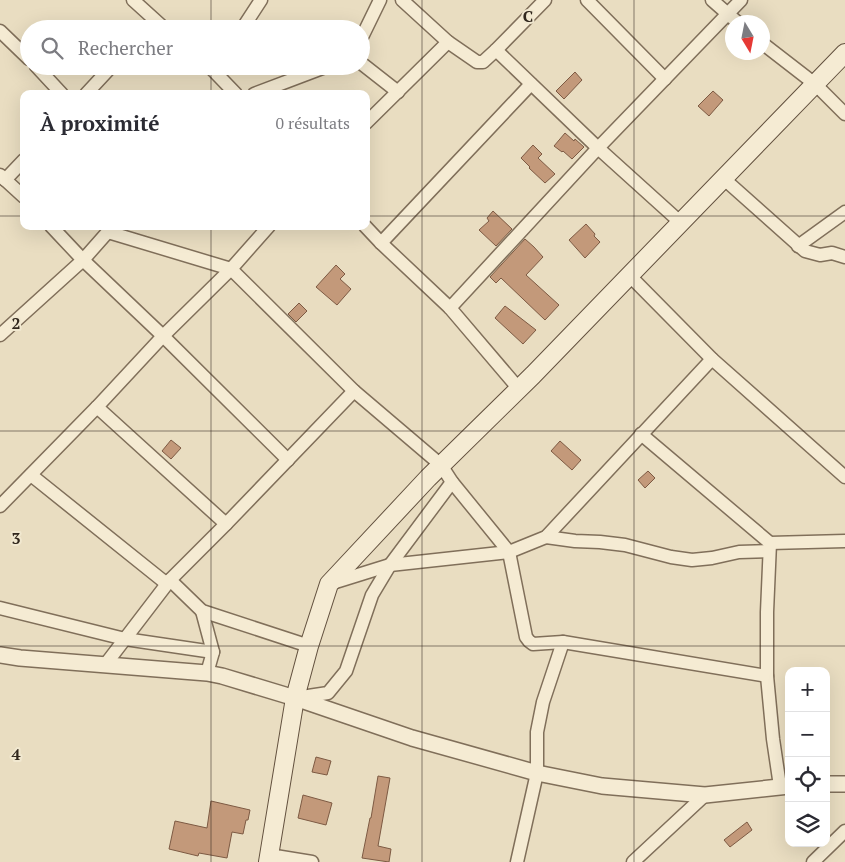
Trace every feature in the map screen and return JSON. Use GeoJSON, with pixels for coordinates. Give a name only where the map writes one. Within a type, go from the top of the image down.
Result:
{"type":"FeatureCollection","features":[{"type":"Feature","properties":{"kind":"main road"},"geometry":{"type":"LineString","coordinates":[[268,858],[296,698],[309,646],[329,584],[441,465],[630,276],[845,53]]}},
{"type":"Feature","properties":{"kind":"street"},"geometry":{"type":"LineString","coordinates":[[133,0],[151,20]]}},
{"type":"Feature","properties":{"kind":"street"},"geometry":{"type":"LineString","coordinates":[[248,20],[261,0]]}},
{"type":"Feature","properties":{"kind":"street"},"geometry":{"type":"LineString","coordinates":[[370,21],[380,0]]}},
{"type":"Feature","properties":{"kind":"street"},"geometry":{"type":"LineString","coordinates":[[402,0],[448,42],[480,63],[496,50],[545,0]]}},
{"type":"Feature","properties":{"kind":"street"},"geometry":{"type":"LineString","coordinates":[[587,0],[665,79]]}},
{"type":"Feature","properties":{"kind":"street"},"geometry":{"type":"LineString","coordinates":[[712,0],[728,15]]}},
{"type":"Feature","properties":{"kind":"street"},"geometry":{"type":"LineString","coordinates":[[734,15],[741,0]]}},
{"type":"Feature","properties":{"kind":"street"},"geometry":{"type":"LineString","coordinates":[[450,308],[598,148],[665,79],[725,25]]}},
{"type":"Feature","properties":{"kind":"street"},"geometry":{"type":"LineString","coordinates":[[3,38],[20,52]]}},
{"type":"Feature","properties":{"kind":"street"},"geometry":{"type":"LineString","coordinates":[[370,119],[448,42]]}},
{"type":"Feature","properties":{"kind":"street"},"geometry":{"type":"LineString","coordinates":[[770,49],[815,84],[845,114]]}},
{"type":"Feature","properties":{"kind":"street"},"geometry":{"type":"LineString","coordinates":[[496,50],[598,148],[680,222]]}},
{"type":"Feature","properties":{"kind":"street"},"geometry":{"type":"LineString","coordinates":[[370,70],[398,92]]}},
{"type":"Feature","properties":{"kind":"street"},"geometry":{"type":"LineString","coordinates":[[44,75],[58,90]]}},
{"type":"Feature","properties":{"kind":"street"},"geometry":{"type":"LineString","coordinates":[[90,90],[104,75]]}},
{"type":"Feature","properties":{"kind":"street"},"geometry":{"type":"LineString","coordinates":[[219,75],[232,90]]}},
{"type":"Feature","properties":{"kind":"street"},"geometry":{"type":"LineString","coordinates":[[265,90],[304,75]]}},
{"type":"Feature","properties":{"kind":"street"},"geometry":{"type":"LineString","coordinates":[[381,243],[531,84]]}},
{"type":"Feature","properties":{"kind":"street"},"geometry":{"type":"LineString","coordinates":[[20,163],[3,177],[20,193]]}},
{"type":"Feature","properties":{"kind":"street"},"geometry":{"type":"LineString","coordinates":[[723,178],[805,251],[820,255],[832,254],[845,257]]}},
{"type":"Feature","properties":{"kind":"street"},"geometry":{"type":"LineString","coordinates":[[798,246],[845,212]]}},
{"type":"Feature","properties":{"kind":"street"},"geometry":{"type":"LineString","coordinates":[[55,230],[83,260],[288,460]]}},
{"type":"Feature","properties":{"kind":"street"},"geometry":{"type":"LineString","coordinates":[[0,334],[83,260],[110,230]]}},
{"type":"Feature","properties":{"kind":"street"},"geometry":{"type":"LineString","coordinates":[[114,230],[231,269],[354,391],[441,465],[452,482],[509,552],[528,641],[533,644],[563,642],[767,676]]}},
{"type":"Feature","properties":{"kind":"street"},"geometry":{"type":"LineString","coordinates":[[0,506],[163,336],[231,269],[265,230]]}},
{"type":"Feature","properties":{"kind":"street"},"geometry":{"type":"LineString","coordinates":[[369,230],[450,308],[519,389]]}},
{"type":"Feature","properties":{"kind":"street"},"geometry":{"type":"LineString","coordinates":[[630,276],[712,359],[845,477]]}},
{"type":"Feature","properties":{"kind":"street"},"geometry":{"type":"LineString","coordinates":[[329,584],[390,566],[509,552],[546,537],[712,359]]}},
{"type":"Feature","properties":{"kind":"street"},"geometry":{"type":"LineString","coordinates":[[106,665],[168,582],[354,391]]}},
{"type":"Feature","properties":{"kind":"street"},"geometry":{"type":"LineString","coordinates":[[97,407],[226,524]]}},
{"type":"Feature","properties":{"kind":"street"},"geometry":{"type":"LineString","coordinates":[[0,655],[207,673],[222,676],[296,698],[412,738],[537,773],[602,786],[705,794],[784,786],[773,739],[767,676],[769,547],[641,434]]}},
{"type":"Feature","properties":{"kind":"street"},"geometry":{"type":"LineString","coordinates":[[31,475],[168,582],[202,611],[309,646]]}},
{"type":"Feature","properties":{"kind":"street"},"geometry":{"type":"LineString","coordinates":[[296,698],[328,693],[346,671],[372,596],[390,566],[452,482]]}},
{"type":"Feature","properties":{"kind":"street"},"geometry":{"type":"LineString","coordinates":[[546,537],[625,545],[670,557],[692,560],[769,547],[845,541]]}},
{"type":"Feature","properties":{"kind":"street"},"geometry":{"type":"LineString","coordinates":[[0,608],[125,638],[214,652]]}},
{"type":"Feature","properties":{"kind":"street"},"geometry":{"type":"LineString","coordinates":[[202,611],[214,652],[207,673]]}},
{"type":"Feature","properties":{"kind":"street"},"geometry":{"type":"LineString","coordinates":[[516,862],[537,773],[537,732],[543,702],[563,642]]}},
{"type":"Feature","properties":{"kind":"street"},"geometry":{"type":"LineString","coordinates":[[830,784],[845,784]]}},
{"type":"Feature","properties":{"kind":"street"},"geometry":{"type":"LineString","coordinates":[[634,862],[705,794]]}},
{"type":"Feature","properties":{"kind":"street"},"geometry":{"type":"LineString","coordinates":[[820,859],[845,831]]}},
{"type":"Feature","properties":{"kind":"street"},"geometry":{"type":"LineString","coordinates":[[268,858],[312,862]]}},
{"type":"Feature","properties":{"kind":"building"},"geometry":{"type":"Polygon","coordinates":[[[575,72],[582,80],[564,99],[556,91],[575,72]]]}},
{"type":"Feature","properties":{"kind":"building"},"geometry":{"type":"Polygon","coordinates":[[[713,91],[723,100],[709,116],[698,106],[713,91]]]}},
{"type":"Feature","properties":{"kind":"building"},"geometry":{"type":"Polygon","coordinates":[[[565,133],[584,147],[572,159],[554,146],[565,133]]]}},
{"type":"Feature","properties":{"kind":"building"},"geometry":{"type":"Polygon","coordinates":[[[533,145],[542,154],[538,158],[555,174],[545,183],[521,158],[533,145]]]}},
{"type":"Feature","properties":{"kind":"building"},"geometry":{"type":"Polygon","coordinates":[[[493,211],[512,229],[496,246],[479,230],[489,221],[487,218],[493,211]]]}},
{"type":"Feature","properties":{"kind":"building"},"geometry":{"type":"Polygon","coordinates":[[[586,224],[600,242],[585,258],[569,240],[586,224]]]}},
{"type":"Feature","properties":{"kind":"building"},"geometry":{"type":"Polygon","coordinates":[[[525,239],[543,257],[526,275],[559,305],[545,320],[501,278],[496,283],[490,277],[525,239]]]}},
{"type":"Feature","properties":{"kind":"building"},"geometry":{"type":"Polygon","coordinates":[[[336,265],[345,274],[340,279],[351,289],[337,305],[316,287],[336,265]]]}},
{"type":"Feature","properties":{"kind":"building"},"geometry":{"type":"Polygon","coordinates":[[[299,303],[307,311],[296,322],[288,314],[299,303]]]}},
{"type":"Feature","properties":{"kind":"building"},"geometry":{"type":"Polygon","coordinates":[[[505,306],[536,330],[523,344],[495,318],[505,306]]]}},
{"type":"Feature","properties":{"kind":"building"},"geometry":{"type":"Polygon","coordinates":[[[171,440],[181,448],[171,459],[162,451],[171,440]]]}},
{"type":"Feature","properties":{"kind":"building"},"geometry":{"type":"Polygon","coordinates":[[[560,441],[581,460],[572,470],[551,451],[560,441]]]}},
{"type":"Feature","properties":{"kind":"building"},"geometry":{"type":"Polygon","coordinates":[[[648,471],[655,478],[645,488],[638,480],[648,471]]]}},
{"type":"Feature","properties":{"kind":"building"},"geometry":{"type":"Polygon","coordinates":[[[316,757],[331,761],[327,775],[312,772],[316,757]]]}},
{"type":"Feature","properties":{"kind":"building"},"geometry":{"type":"Polygon","coordinates":[[[378,776],[390,778],[378,846],[391,849],[389,862],[362,858],[378,776]]]}},
{"type":"Feature","properties":{"kind":"building"},"geometry":{"type":"Polygon","coordinates":[[[303,795],[332,803],[326,825],[298,818],[303,795]]]}},
{"type":"Feature","properties":{"kind":"building"},"geometry":{"type":"Polygon","coordinates":[[[211,801],[250,810],[243,834],[232,832],[227,858],[199,853],[198,856],[169,849],[175,821],[207,828],[211,801]]]}},
{"type":"Feature","properties":{"kind":"building"},"geometry":{"type":"Polygon","coordinates":[[[747,822],[752,830],[730,847],[724,840],[747,822]]]}}]}
